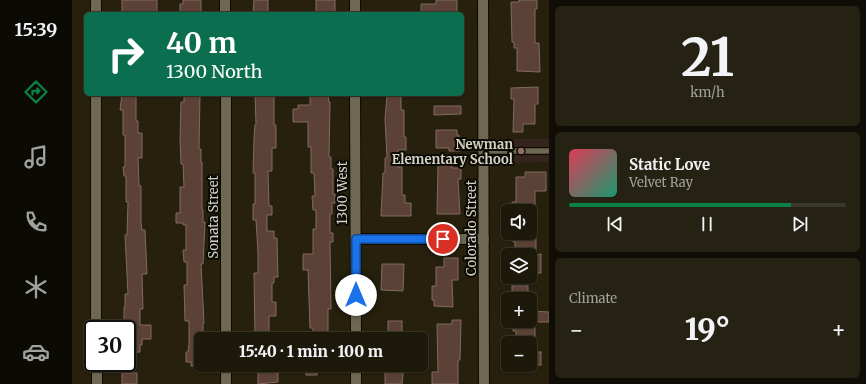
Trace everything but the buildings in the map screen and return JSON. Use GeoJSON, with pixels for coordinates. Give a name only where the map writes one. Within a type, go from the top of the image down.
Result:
{"type":"FeatureCollection","features":[{"type":"Feature","properties":{"kind":"street"},"geometry":{"type":"LineString","coordinates":[[96,0],[96,12]]}},
{"type":"Feature","properties":{"kind":"street"},"geometry":{"type":"LineString","coordinates":[[226,0],[226,12]]}},
{"type":"Feature","properties":{"kind":"street"},"geometry":{"type":"LineString","coordinates":[[355,0],[355,12]]}},
{"type":"Feature","properties":{"kind":"street","name":"Colorado Street"},"geometry":{"type":"LineString","coordinates":[[483,0],[484,384]]}},
{"type":"Feature","properties":{"kind":"street"},"geometry":{"type":"LineString","coordinates":[[96,96],[96,320]]}},
{"type":"Feature","properties":{"kind":"street","name":"Sonata Street"},"geometry":{"type":"LineString","coordinates":[[226,96],[226,332]]}},
{"type":"Feature","properties":{"kind":"street","name":"1300 West"},"geometry":{"type":"LineString","coordinates":[[355,96],[356,332]]}},
{"type":"Feature","properties":{"kind":"street"},"geometry":{"type":"LineString","coordinates":[[356,239],[484,239]]}},
{"type":"Feature","properties":{"kind":"street"},"geometry":{"type":"LineString","coordinates":[[96,372],[97,384]]}},
{"type":"Feature","properties":{"kind":"street"},"geometry":{"type":"LineString","coordinates":[[226,372],[226,384]]}},
{"type":"Feature","properties":{"kind":"street"},"geometry":{"type":"LineString","coordinates":[[356,372],[356,384]]}},
{"type":"Feature","properties":{"kind":"lane"},"geometry":{"type":"LineString","coordinates":[[484,151],[549,151]]}},
{"type":"Feature","properties":{"kind":"shaded area","name":"Newman Elementary School"},"geometry":{"type":"Polygon","coordinates":[[[493,139],[549,139],[549,162],[493,163],[493,139]]]}},
{"type":"Feature","properties":{"kind":"place","name":"Newman Elementary School"},"geometry":{"type":"Point","coordinates":[521,151]}},
{"type":"Feature","properties":{"kind":"route"},"geometry":{"type":"LineString","coordinates":[[356,295],[356,239],[443,239]]}}]}
